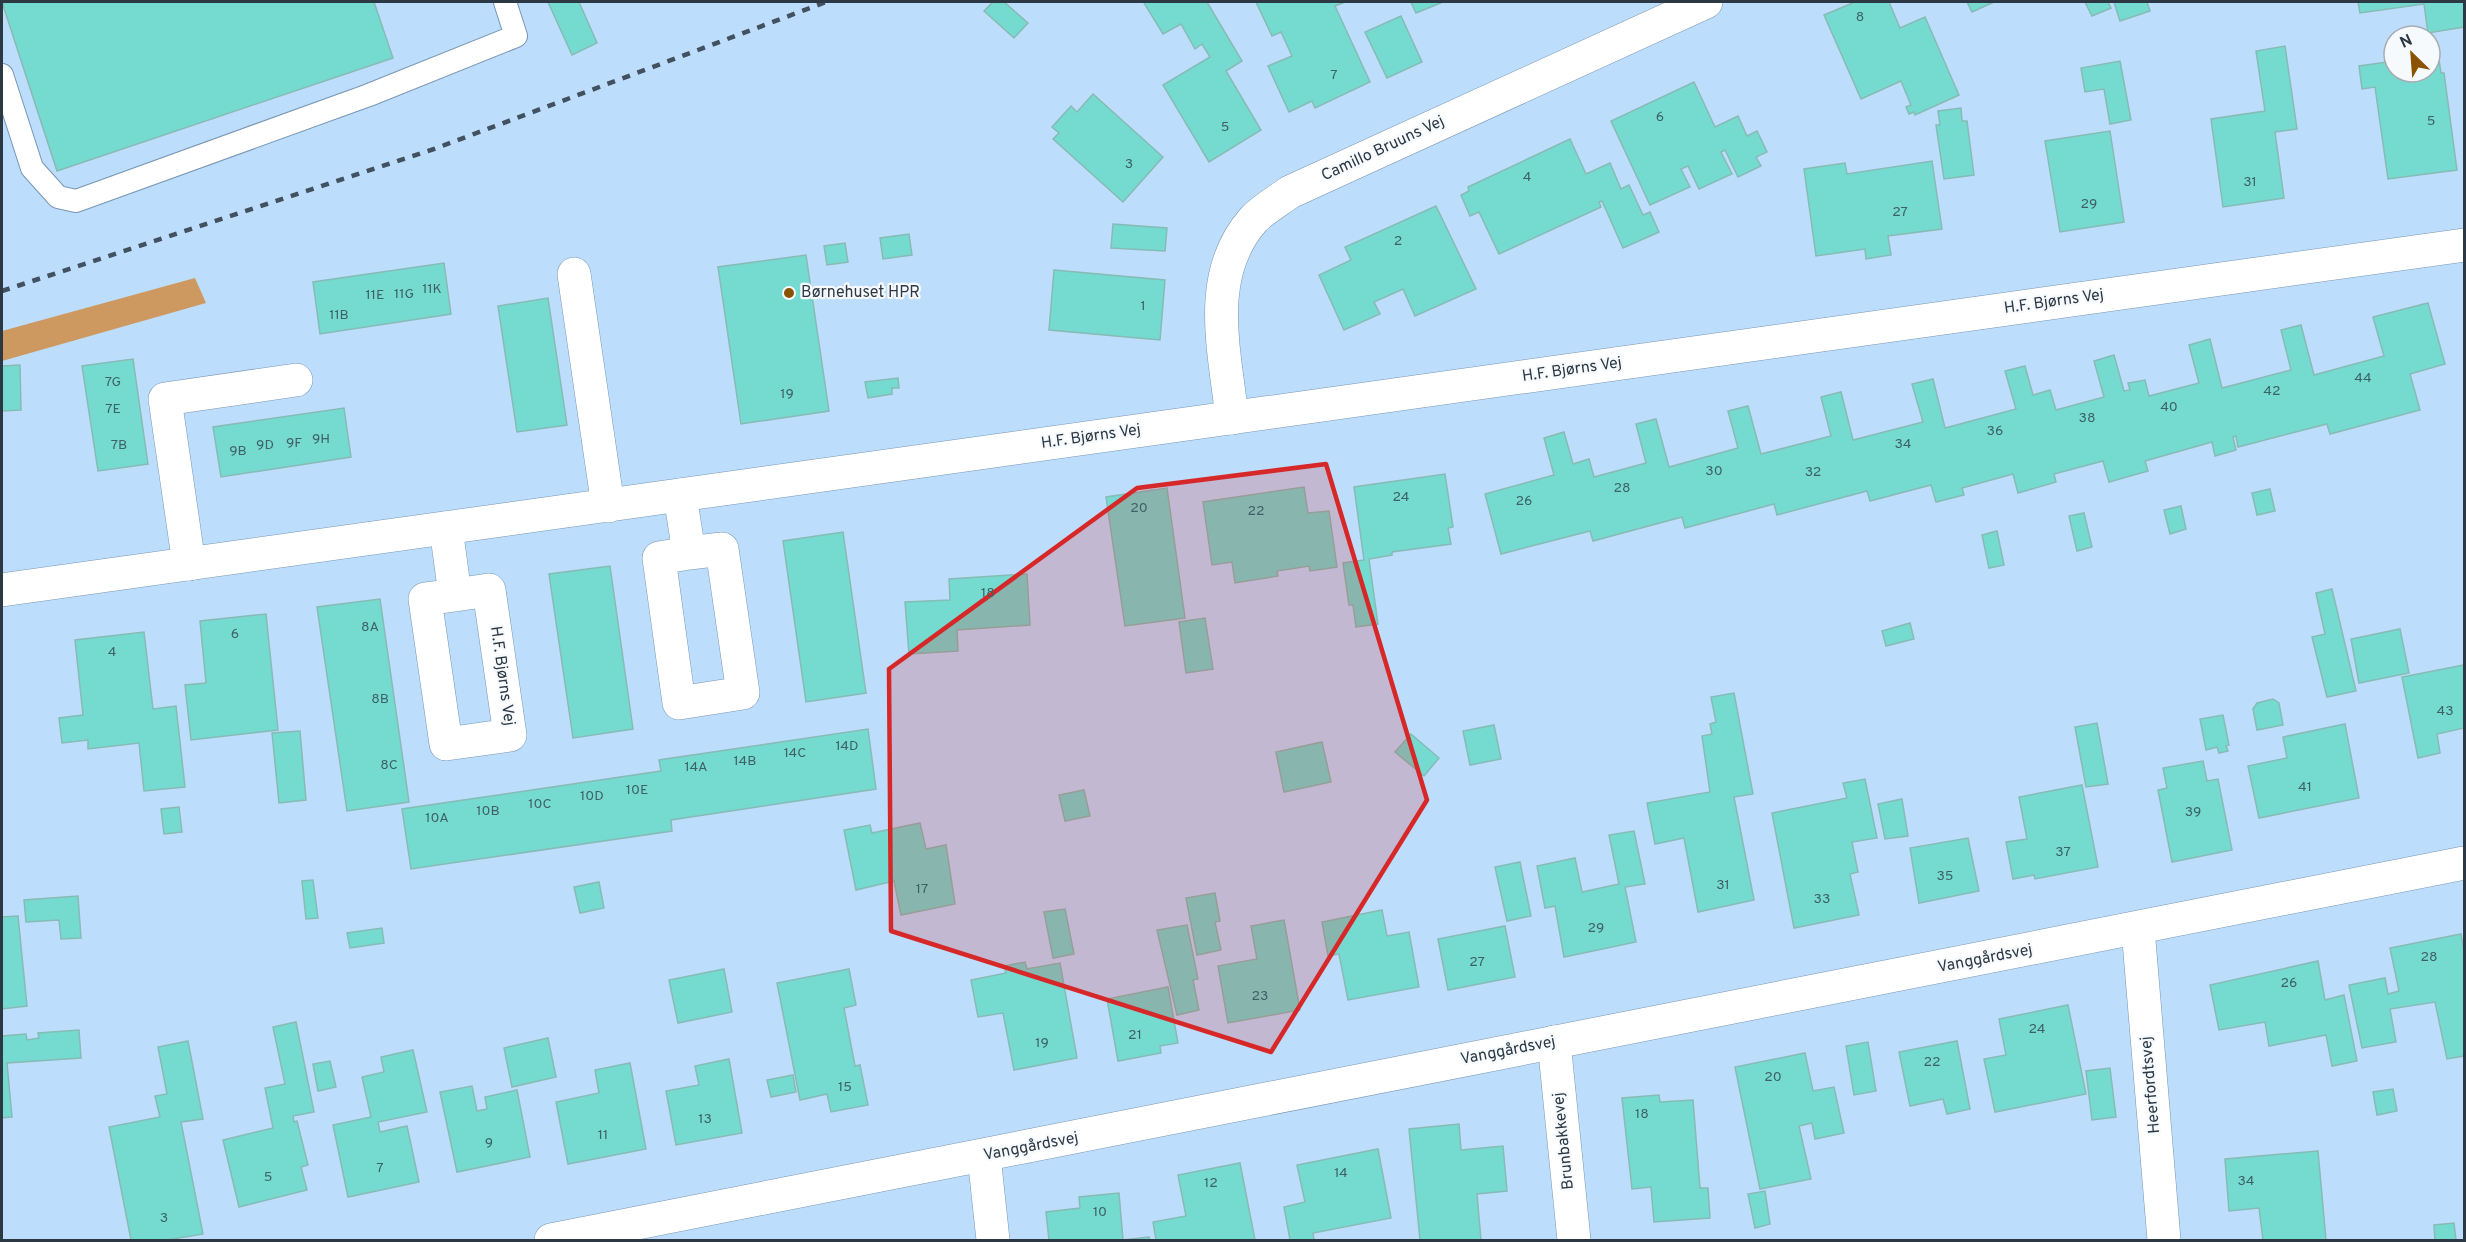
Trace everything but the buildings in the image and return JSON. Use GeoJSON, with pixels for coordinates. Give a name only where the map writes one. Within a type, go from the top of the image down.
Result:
{"type":"FeatureCollection","features":[{"type":"Feature","properties":{"kind":"street","name":"Camillo Bruuns Vej"},"geometry":{"type":"LineString","coordinates":[[1232,418],[1220,301],[1229,257],[1254,219],[1290,192],[1706,2]]}},
{"type":"Feature","properties":{"kind":"street","name":"H.F. Bjørns Vej"},"geometry":{"type":"LineString","coordinates":[[2,591],[2464,245]]}},
{"type":"Feature","properties":{"kind":"street"},"geometry":{"type":"LineString","coordinates":[[574,274],[608,506]]}},
{"type":"Feature","properties":{"kind":"street"},"geometry":{"type":"LineString","coordinates":[[189,564],[165,399],[296,380]]}},
{"type":"Feature","properties":{"kind":"street"},"geometry":{"type":"LineString","coordinates":[[680,495],[688,553]]}},
{"type":"Feature","properties":{"kind":"street"},"geometry":{"type":"LineString","coordinates":[[446,528],[455,595]]}},
{"type":"Feature","properties":{"kind":"street"},"geometry":{"type":"LineString","coordinates":[[722,549],[743,693],[680,703],[659,558],[688,553],[722,549]]}},
{"type":"Feature","properties":{"kind":"street","name":"H.F. Bjørns Vej"},"geometry":{"type":"LineString","coordinates":[[489,590],[510,735],[447,744],[425,599],[455,595],[489,590]]}},
{"type":"Feature","properties":{"kind":"street","name":"Vanggårdsvej"},"geometry":{"type":"LineString","coordinates":[[551,1240],[2464,863]]}},
{"type":"Feature","properties":{"kind":"street","name":"Heerfordtsvej"},"geometry":{"type":"LineString","coordinates":[[2138,929],[2164,1240]]}},
{"type":"Feature","properties":{"kind":"street","name":"Brunbakkevej"},"geometry":{"type":"LineString","coordinates":[[1554,1042],[1574,1240]]}},
{"type":"Feature","properties":{"kind":"street"},"geometry":{"type":"LineString","coordinates":[[984,1156],[993,1240]]}},
{"type":"Feature","properties":{"kind":"lane"},"geometry":{"type":"LineString","coordinates":[[2,75],[32,168],[58,197],[76,201],[369,95],[516,36],[505,2]]}},
{"type":"Feature","properties":{"kind":"highlighted area"},"geometry":{"type":"Polygon","coordinates":[[[1326,464],[1427,800],[1271,1052],[891,931],[889,669],[1137,488],[1326,464]]]}},
{"type":"Feature","properties":{"kind":"shaded area"},"geometry":{"type":"Polygon","coordinates":[[[195,278],[206,303],[2,361],[2,331],[195,278]]]}},
{"type":"Feature","properties":{"kind":"railway"},"geometry":{"type":"LineString","coordinates":[[2,291],[434,149],[826,2]]}},
{"type":"Feature","properties":{"kind":"place","name":"Børnehuset HPR"},"geometry":{"type":"Point","coordinates":[789,293]}}]}
